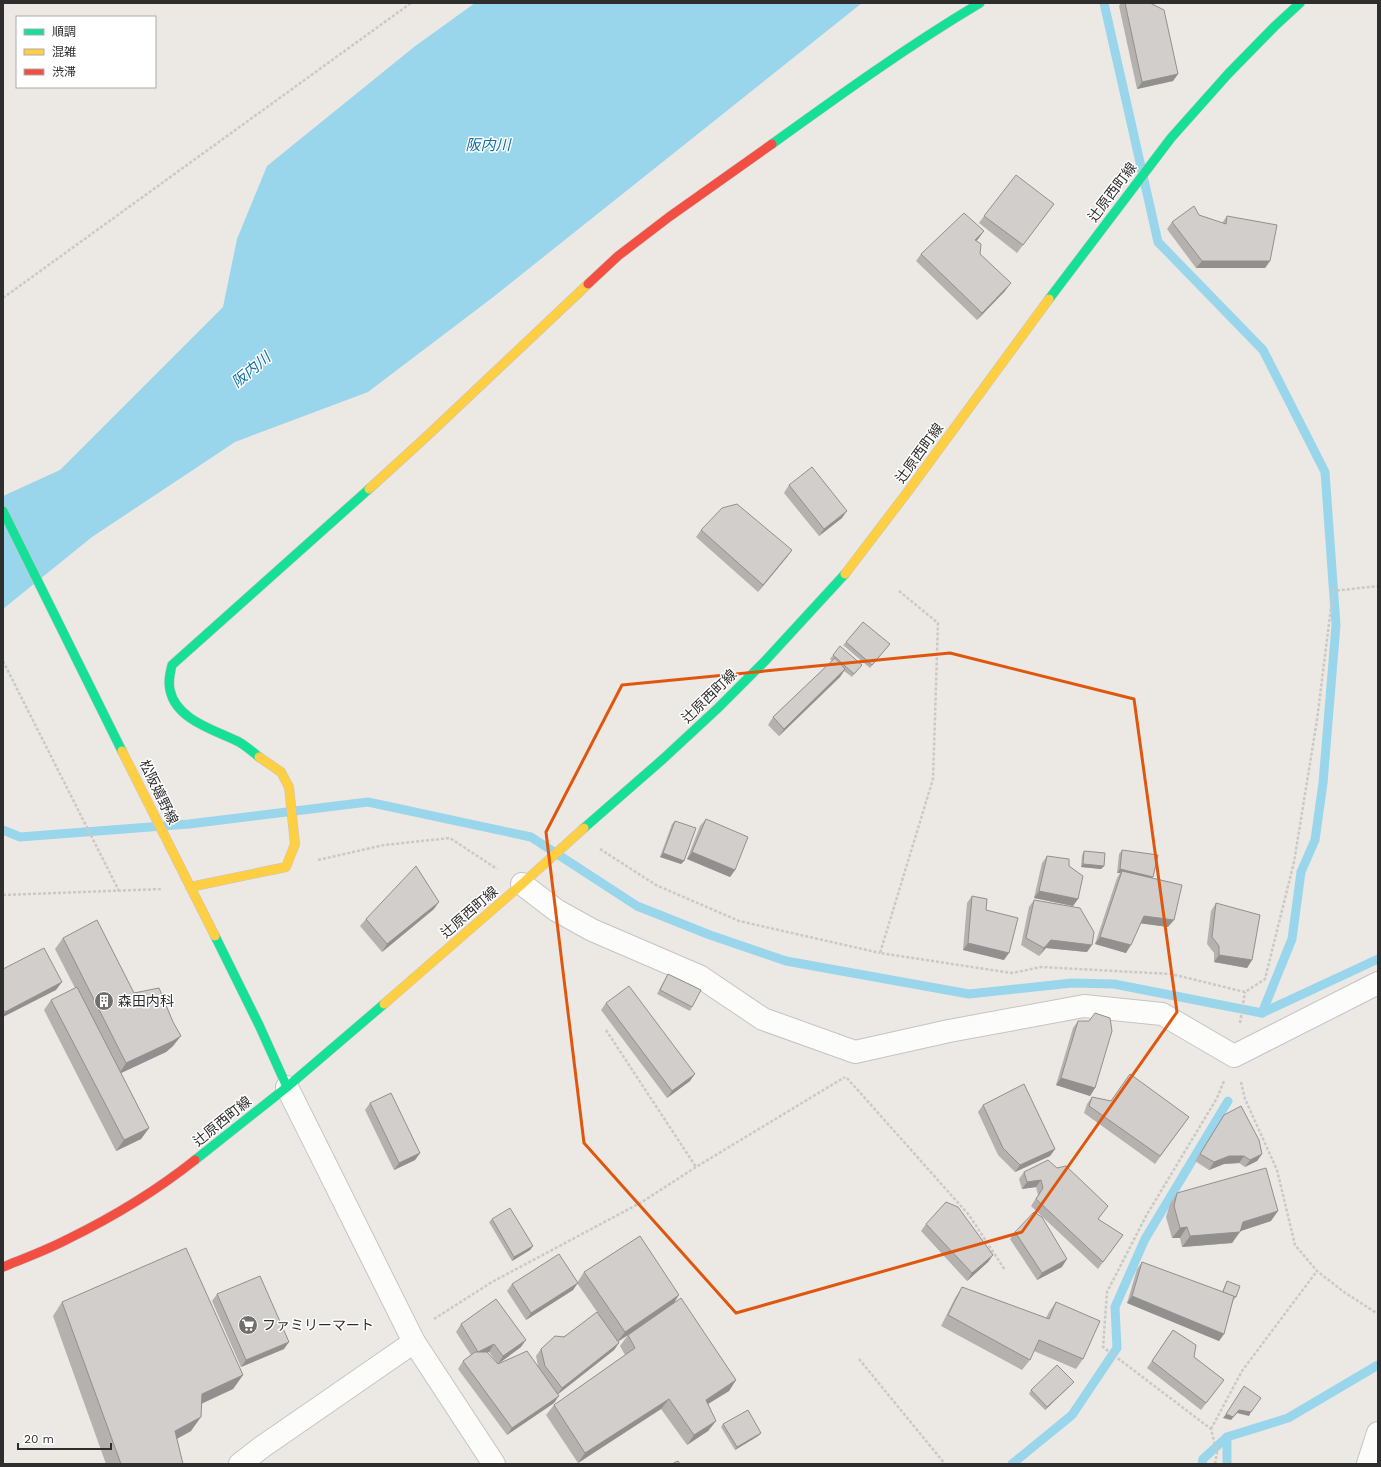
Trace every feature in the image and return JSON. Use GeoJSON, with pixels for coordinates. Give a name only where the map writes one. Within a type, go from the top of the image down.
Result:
{"type":"FeatureCollection","features":[{"type":"Feature","properties":{"kind":"main road"},"geometry":{"type":"LineString","coordinates":[[190,887],[286,867],[294,844],[289,788],[281,772],[240,743],[197,723],[177,706],[170,691],[169,681],[172,665],[426,436],[618,256],[682,208],[881,66],[940,27],[980,3]]}},
{"type":"Feature","properties":{"kind":"main road","name":"辻原西町線"},"geometry":{"type":"LineString","coordinates":[[3,1266],[67,1240],[138,1200],[168,1181],[202,1155],[287,1087],[522,884],[718,708],[765,661],[840,581],[1170,138],[1274,26],[1300,3]]}},
{"type":"Feature","properties":{"kind":"main road","name":"松阪嬉野線"},"geometry":{"type":"LineString","coordinates":[[3,511],[260,1025],[287,1087]]}},
{"type":"Feature","properties":{"kind":"street"},"geometry":{"type":"LineString","coordinates":[[522,884],[556,910],[592,930],[699,976],[763,1019],[855,1052],[949,1031],[1084,1006],[1162,1014],[1234,1056],[1378,983]]}},
{"type":"Feature","properties":{"kind":"street"},"geometry":{"type":"LineString","coordinates":[[287,1087],[410,1335],[494,1464]]}},
{"type":"Feature","properties":{"kind":"street"},"geometry":{"type":"LineString","coordinates":[[240,1464],[410,1335]]}},
{"type":"Feature","properties":{"kind":"street"},"geometry":{"type":"LineString","coordinates":[[1368,1464],[1378,1433]]}},
{"type":"Feature","properties":{"kind":"path"},"geometry":{"type":"LineString","coordinates":[[3,298],[411,3]]}},
{"type":"Feature","properties":{"kind":"path"},"geometry":{"type":"LineString","coordinates":[[1215,1464],[1218,1453],[1211,1429],[1103,1347],[1107,1292],[1146,1216],[1217,1098],[1234,1056],[1245,993],[1265,979],[1294,862],[1317,720],[1333,591],[1378,586]]}},
{"type":"Feature","properties":{"kind":"path"},"geometry":{"type":"LineString","coordinates":[[880,953],[933,778],[938,623],[899,591]]}},
{"type":"Feature","properties":{"kind":"path"},"geometry":{"type":"LineString","coordinates":[[3,661],[119,891]]}},
{"type":"Feature","properties":{"kind":"path"},"geometry":{"type":"LineString","coordinates":[[577,834],[656,885],[739,920],[880,953],[1012,973],[1041,967],[1172,974],[1245,993]]}},
{"type":"Feature","properties":{"kind":"path"},"geometry":{"type":"LineString","coordinates":[[286,867],[384,845],[450,838],[522,884]]}},
{"type":"Feature","properties":{"kind":"path"},"geometry":{"type":"LineString","coordinates":[[3,895],[172,889],[190,887]]}},
{"type":"Feature","properties":{"kind":"path"},"geometry":{"type":"LineString","coordinates":[[606,1030],[696,1166]]}},
{"type":"Feature","properties":{"kind":"path"},"geometry":{"type":"LineString","coordinates":[[410,1335],[492,1282],[642,1202],[696,1166],[846,1076],[855,1052]]}},
{"type":"Feature","properties":{"kind":"path"},"geometry":{"type":"LineString","coordinates":[[1234,1056],[1245,1099],[1277,1170],[1295,1245],[1317,1270],[1344,1292],[1378,1314]]}},
{"type":"Feature","properties":{"kind":"path"},"geometry":{"type":"LineString","coordinates":[[846,1076],[969,1215],[1005,1270]]}},
{"type":"Feature","properties":{"kind":"path"},"geometry":{"type":"LineString","coordinates":[[1211,1429],[1242,1371],[1317,1270]]}},
{"type":"Feature","properties":{"kind":"path"},"geometry":{"type":"LineString","coordinates":[[859,1359],[946,1464]]}},
{"type":"Feature","properties":{"kind":"highlighted area"},"geometry":{"type":"Polygon","coordinates":[[[950,653],[1134,699],[1177,1012],[1022,1232],[736,1313],[584,1143],[546,832],[622,685],[950,653]]]}},
{"type":"Feature","properties":{"kind":"water","name":"阪内川"},"geometry":{"type":"Polygon","coordinates":[[[475,3],[862,3],[492,298],[368,392],[235,442],[92,537],[3,609],[3,496],[60,470],[223,307],[237,239],[267,166],[414,47],[475,3]]]}},
{"type":"Feature","properties":{"kind":"building"},"geometry":{"type":"Polygon","coordinates":[[[1125,3],[1150,3],[1164,10],[1178,74],[1142,82],[1125,3]]]}},
{"type":"Feature","properties":{"kind":"building"},"geometry":{"type":"Polygon","coordinates":[[[1016,175],[1054,204],[1023,245],[984,216],[1016,175]]]}},
{"type":"Feature","properties":{"kind":"building"},"geometry":{"type":"Polygon","coordinates":[[[1194,206],[1199,215],[1226,224],[1227,216],[1277,225],[1270,261],[1202,261],[1172,222],[1194,206]]]}},
{"type":"Feature","properties":{"kind":"building"},"geometry":{"type":"Polygon","coordinates":[[[964,213],[984,231],[975,240],[981,244],[980,254],[1011,283],[982,313],[921,254],[964,213]]]}},
{"type":"Feature","properties":{"kind":"building"},"geometry":{"type":"Polygon","coordinates":[[[812,467],[847,511],[824,529],[789,485],[812,467]]]}},
{"type":"Feature","properties":{"kind":"building"},"geometry":{"type":"Polygon","coordinates":[[[737,504],[792,550],[763,585],[701,530],[722,508],[737,504]]]}},
{"type":"Feature","properties":{"kind":"building"},"geometry":{"type":"Polygon","coordinates":[[[863,622],[890,644],[872,665],[846,642],[863,622]]]}},
{"type":"Feature","properties":{"kind":"building"},"geometry":{"type":"Polygon","coordinates":[[[840,646],[862,665],[854,674],[833,655],[840,646]]]}},
{"type":"Feature","properties":{"kind":"building"},"geometry":{"type":"Polygon","coordinates":[[[835,658],[845,669],[784,729],[773,717],[835,658]]]}},
{"type":"Feature","properties":{"kind":"building"},"geometry":{"type":"Polygon","coordinates":[[[706,819],[748,837],[735,870],[692,852],[706,819]]]}},
{"type":"Feature","properties":{"kind":"building"},"geometry":{"type":"Polygon","coordinates":[[[675,821],[696,828],[684,861],[663,853],[675,821]]]}},
{"type":"Feature","properties":{"kind":"building"},"geometry":{"type":"Polygon","coordinates":[[[1122,850],[1158,855],[1153,877],[1120,869],[1122,850]]]}},
{"type":"Feature","properties":{"kind":"building"},"geometry":{"type":"Polygon","coordinates":[[[1084,851],[1105,853],[1104,866],[1083,864],[1084,851]]]}},
{"type":"Feature","properties":{"kind":"building"},"geometry":{"type":"Polygon","coordinates":[[[1047,856],[1069,859],[1069,866],[1083,876],[1078,899],[1039,891],[1047,856]]]}},
{"type":"Feature","properties":{"kind":"building"},"geometry":{"type":"Polygon","coordinates":[[[416,866],[439,902],[387,944],[366,919],[416,866]]]}},
{"type":"Feature","properties":{"kind":"building"},"geometry":{"type":"Polygon","coordinates":[[[1122,871],[1182,885],[1174,920],[1144,916],[1131,945],[1100,937],[1122,871]]]}},
{"type":"Feature","properties":{"kind":"building"},"geometry":{"type":"Polygon","coordinates":[[[972,896],[987,899],[986,910],[1018,918],[1009,953],[968,943],[972,896]]]}},
{"type":"Feature","properties":{"kind":"building"},"geometry":{"type":"Polygon","coordinates":[[[1034,900],[1080,908],[1094,932],[1092,945],[1051,940],[1044,948],[1026,938],[1034,900]]]}},
{"type":"Feature","properties":{"kind":"building"},"geometry":{"type":"Polygon","coordinates":[[[1216,903],[1260,915],[1252,960],[1219,955],[1219,946],[1212,937],[1216,903]]]}},
{"type":"Feature","properties":{"kind":"building","name":"森田内科"},"geometry":{"type":"Polygon","coordinates":[[[97,920],[134,993],[159,988],[173,1022],[181,1036],[126,1063],[63,938],[97,920]]]}},
{"type":"Feature","properties":{"kind":"building"},"geometry":{"type":"Polygon","coordinates":[[[44,948],[62,982],[5,1012],[3,1009],[3,969],[44,948]]]}},
{"type":"Feature","properties":{"kind":"building"},"geometry":{"type":"Polygon","coordinates":[[[668,974],[701,990],[692,1007],[660,990],[668,974]]]}},
{"type":"Feature","properties":{"kind":"building"},"geometry":{"type":"Polygon","coordinates":[[[629,986],[695,1074],[672,1091],[606,1003],[629,986]]]}},
{"type":"Feature","properties":{"kind":"building"},"geometry":{"type":"Polygon","coordinates":[[[77,987],[149,1128],[124,1140],[51,1000],[77,987]]]}},
{"type":"Feature","properties":{"kind":"building"},"geometry":{"type":"Polygon","coordinates":[[[1095,1013],[1110,1018],[1112,1031],[1095,1088],[1061,1078],[1078,1021],[1089,1021],[1095,1013]]]}},
{"type":"Feature","properties":{"kind":"building"},"geometry":{"type":"Polygon","coordinates":[[[1130,1074],[1189,1117],[1160,1156],[1089,1106],[1092,1097],[1111,1101],[1130,1074]]]}},
{"type":"Feature","properties":{"kind":"building"},"geometry":{"type":"Polygon","coordinates":[[[1024,1084],[1055,1149],[1020,1165],[1003,1148],[983,1105],[1024,1084]]]}},
{"type":"Feature","properties":{"kind":"building"},"geometry":{"type":"Polygon","coordinates":[[[391,1093],[420,1153],[399,1163],[370,1103],[391,1093]]]}},
{"type":"Feature","properties":{"kind":"building"},"geometry":{"type":"Polygon","coordinates":[[[1241,1106],[1259,1140],[1262,1154],[1250,1160],[1244,1156],[1229,1156],[1214,1162],[1200,1154],[1224,1115],[1241,1106]]]}},
{"type":"Feature","properties":{"kind":"building"},"geometry":{"type":"Polygon","coordinates":[[[1048,1160],[1057,1168],[1066,1166],[1108,1206],[1098,1219],[1123,1235],[1103,1262],[1036,1199],[1043,1188],[1041,1180],[1027,1182],[1024,1172],[1048,1160]]]}},
{"type":"Feature","properties":{"kind":"building"},"geometry":{"type":"Polygon","coordinates":[[[1266,1168],[1278,1211],[1243,1222],[1240,1232],[1190,1236],[1187,1227],[1180,1228],[1174,1206],[1177,1193],[1266,1168]]]}},
{"type":"Feature","properties":{"kind":"building"},"geometry":{"type":"Polygon","coordinates":[[[946,1202],[958,1207],[993,1255],[972,1273],[926,1224],[946,1202]]]}},
{"type":"Feature","properties":{"kind":"building"},"geometry":{"type":"Polygon","coordinates":[[[510,1208],[533,1246],[514,1257],[492,1219],[510,1208]]]}},
{"type":"Feature","properties":{"kind":"building"},"geometry":{"type":"Polygon","coordinates":[[[1034,1212],[1042,1217],[1067,1259],[1042,1273],[1015,1232],[1034,1212]]]}},
{"type":"Feature","properties":{"kind":"building"},"geometry":{"type":"Polygon","coordinates":[[[640,1236],[679,1295],[625,1332],[584,1272],[640,1236]]]}},
{"type":"Feature","properties":{"kind":"building"},"geometry":{"type":"Polygon","coordinates":[[[186,1248],[243,1375],[202,1394],[201,1417],[175,1431],[183,1464],[121,1464],[62,1302],[186,1248]]]}},
{"type":"Feature","properties":{"kind":"building"},"geometry":{"type":"Polygon","coordinates":[[[559,1254],[578,1283],[531,1313],[512,1284],[559,1254]]]}},
{"type":"Feature","properties":{"kind":"building"},"geometry":{"type":"Polygon","coordinates":[[[1142,1262],[1234,1296],[1224,1334],[1132,1296],[1142,1262]]]}},
{"type":"Feature","properties":{"kind":"building","name":"ファミリーマート"},"geometry":{"type":"Polygon","coordinates":[[[260,1276],[289,1342],[246,1360],[217,1294],[260,1276]]]}},
{"type":"Feature","properties":{"kind":"building"},"geometry":{"type":"Polygon","coordinates":[[[1227,1281],[1240,1286],[1236,1297],[1223,1292],[1227,1281]]]}},
{"type":"Feature","properties":{"kind":"building"},"geometry":{"type":"Polygon","coordinates":[[[962,1287],[1049,1319],[1056,1302],[1100,1321],[1083,1359],[1039,1340],[1030,1360],[948,1315],[962,1287]]]}},
{"type":"Feature","properties":{"kind":"building"},"geometry":{"type":"Polygon","coordinates":[[[681,1298],[736,1380],[706,1400],[716,1421],[694,1435],[669,1399],[585,1453],[554,1405],[635,1348],[628,1335],[681,1298]]]}},
{"type":"Feature","properties":{"kind":"building"},"geometry":{"type":"Polygon","coordinates":[[[496,1299],[526,1340],[503,1356],[494,1344],[478,1352],[461,1324],[496,1299]]]}},
{"type":"Feature","properties":{"kind":"building"},"geometry":{"type":"Polygon","coordinates":[[[597,1312],[619,1343],[562,1388],[545,1366],[541,1349],[555,1336],[564,1337],[597,1312]]]}},
{"type":"Feature","properties":{"kind":"building"},"geometry":{"type":"Polygon","coordinates":[[[1173,1330],[1196,1345],[1194,1357],[1224,1380],[1206,1403],[1152,1361],[1173,1330]]]}},
{"type":"Feature","properties":{"kind":"building"},"geometry":{"type":"Polygon","coordinates":[[[527,1351],[559,1396],[512,1428],[463,1361],[475,1352],[487,1352],[498,1364],[527,1351]]]}},
{"type":"Feature","properties":{"kind":"building"},"geometry":{"type":"Polygon","coordinates":[[[1057,1365],[1074,1382],[1047,1407],[1031,1390],[1057,1365]]]}},
{"type":"Feature","properties":{"kind":"building"},"geometry":{"type":"Polygon","coordinates":[[[1244,1386],[1261,1398],[1251,1412],[1239,1410],[1233,1417],[1226,1414],[1244,1386]]]}},
{"type":"Feature","properties":{"kind":"building"},"geometry":{"type":"Polygon","coordinates":[[[748,1410],[761,1433],[737,1447],[723,1424],[748,1410]]]}},
{"type":"Feature","properties":{"kind":"building"},"geometry":{"type":"Polygon","coordinates":[[[678,1461],[680,1464],[672,1464],[678,1461]]]}},
{"type":"Feature","properties":{"kind":"waterway"},"geometry":{"type":"LineString","coordinates":[[1104,3],[1158,242],[1263,350],[1325,472],[1336,625],[1323,783],[1315,840],[1301,872],[1292,939],[1262,1013]]}},
{"type":"Feature","properties":{"kind":"waterway"},"geometry":{"type":"LineString","coordinates":[[3,830],[20,837],[189,824],[368,802],[531,837],[637,906],[710,935],[786,961],[969,994],[1072,983],[1114,984],[1262,1013],[1378,959]]}},
{"type":"Feature","properties":{"kind":"waterway"},"geometry":{"type":"LineString","coordinates":[[1012,1464],[1072,1415],[1117,1348],[1115,1307],[1145,1239],[1228,1101]]}},
{"type":"Feature","properties":{"kind":"waterway"},"geometry":{"type":"LineString","coordinates":[[1227,1464],[1227,1437],[1288,1418],[1378,1365]]}},
{"type":"Feature","properties":{"kind":"waterway"},"geometry":{"type":"LineString","coordinates":[[1202,1464],[1203,1459],[1227,1437]]}},
{"type":"Feature","properties":{"kind":"traffic: fast"},"geometry":{"type":"LineString","coordinates":[[772,144],[900,54],[980,3]]}},
{"type":"Feature","properties":{"kind":"traffic: fast"},"geometry":{"type":"LineString","coordinates":[[1049,299],[1171,138],[1228,74],[1300,3]]}},
{"type":"Feature","properties":{"kind":"traffic: fast"},"geometry":{"type":"LineString","coordinates":[[259,757],[242,744],[198,723],[180,709],[174,700],[169,687],[172,665],[369,489]]}},
{"type":"Feature","properties":{"kind":"traffic: fast"},"geometry":{"type":"LineString","coordinates":[[3,511],[122,751]]}},
{"type":"Feature","properties":{"kind":"traffic: fast"},"geometry":{"type":"LineString","coordinates":[[584,828],[663,759],[718,708],[765,661],[845,574]]}},
{"type":"Feature","properties":{"kind":"traffic: fast"},"geometry":{"type":"LineString","coordinates":[[215,936],[259,1025],[287,1087]]}},
{"type":"Feature","properties":{"kind":"traffic: fast"},"geometry":{"type":"LineString","coordinates":[[195,1160],[287,1087],[384,1004]]}},
{"type":"Feature","properties":{"kind":"traffic: slow"},"geometry":{"type":"LineString","coordinates":[[369,489],[588,284]]}},
{"type":"Feature","properties":{"kind":"traffic: slow"},"geometry":{"type":"LineString","coordinates":[[845,574],[909,490],[1049,299]]}},
{"type":"Feature","properties":{"kind":"traffic: slow"},"geometry":{"type":"LineString","coordinates":[[122,751],[215,936]]}},
{"type":"Feature","properties":{"kind":"traffic: slow"},"geometry":{"type":"LineString","coordinates":[[190,887],[286,867],[295,844],[289,787],[281,772],[259,757]]}},
{"type":"Feature","properties":{"kind":"traffic: slow"},"geometry":{"type":"LineString","coordinates":[[384,1004],[584,828]]}},
{"type":"Feature","properties":{"kind":"traffic: jam"},"geometry":{"type":"LineString","coordinates":[[588,284],[618,256],[669,217],[772,144]]}},
{"type":"Feature","properties":{"kind":"traffic: jam"},"geometry":{"type":"LineString","coordinates":[[3,1267],[52,1247],[85,1231],[150,1193],[195,1160]]}},
{"type":"Feature","properties":{"kind":"place","name":"森田内科"},"geometry":{"type":"Point","coordinates":[104,1001]}},
{"type":"Feature","properties":{"kind":"place","name":"ファミリーマート"},"geometry":{"type":"Point","coordinates":[248,1325]}}]}
